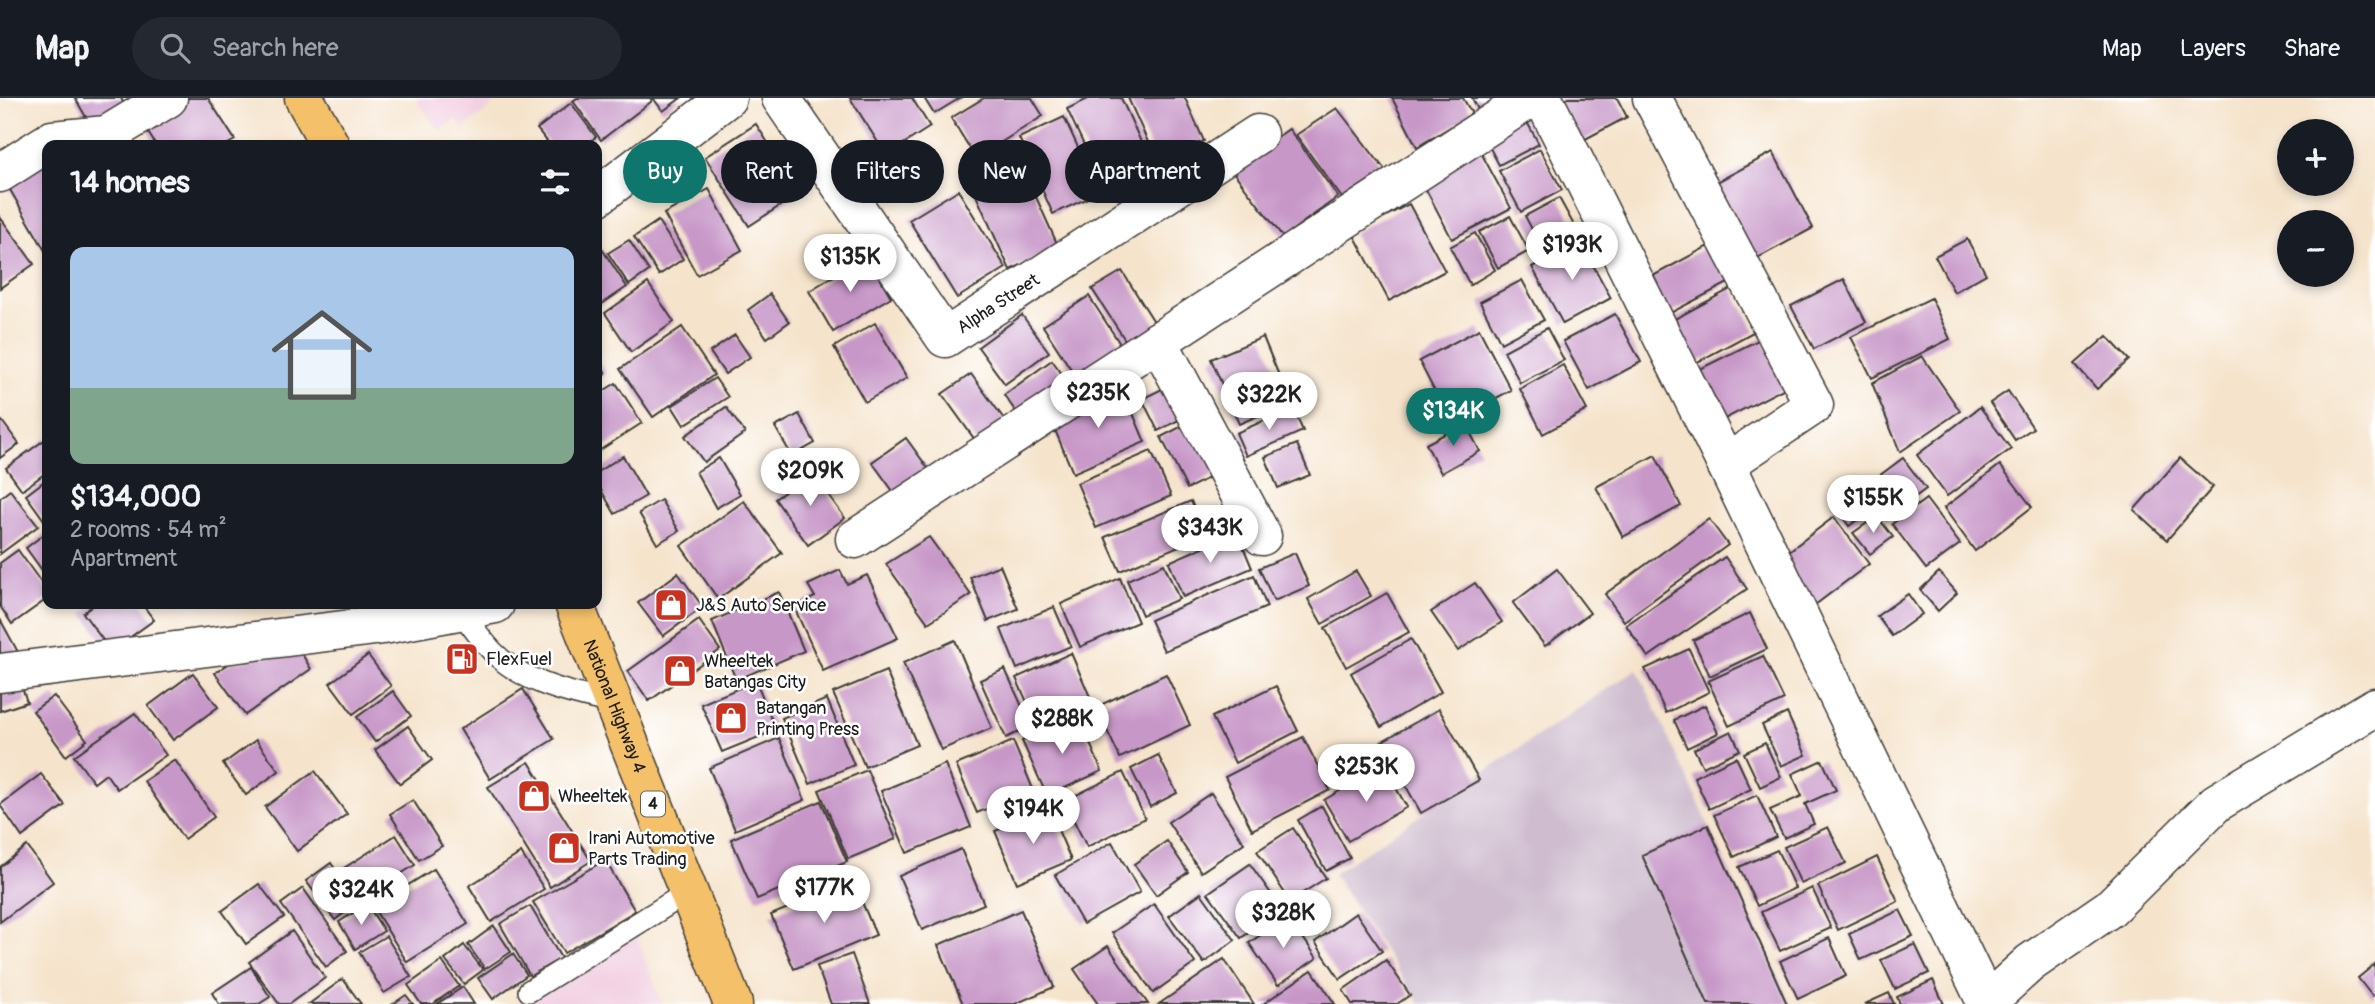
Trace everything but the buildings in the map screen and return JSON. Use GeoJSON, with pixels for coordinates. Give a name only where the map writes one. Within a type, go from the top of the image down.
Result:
{"type":"FeatureCollection","features":[{"type":"Feature","properties":{"kind":"main road"},"geometry":{"type":"LineString","coordinates":[[304,98],[327,140]]}},
{"type":"Feature","properties":{"kind":"main road","name":"National Highway 4"},"geometry":{"type":"LineString","coordinates":[[575,609],[733,1004]]}},
{"type":"Feature","properties":{"kind":"street"},"geometry":{"type":"LineString","coordinates":[[52,140],[107,135],[168,98]]}},
{"type":"Feature","properties":{"kind":"street"},"geometry":{"type":"LineString","coordinates":[[602,193],[727,98]]}},
{"type":"Feature","properties":{"kind":"street","name":"Alpha Street"},"geometry":{"type":"LineString","coordinates":[[781,98],[945,338],[1258,134]]}},
{"type":"Feature","properties":{"kind":"street"},"geometry":{"type":"LineString","coordinates":[[855,539],[1531,98]]}},
{"type":"Feature","properties":{"kind":"street"},"geometry":{"type":"LineString","coordinates":[[1543,98],[1726,464],[1987,1003],[2030,963],[2110,908],[2216,803],[2375,707]]}},
{"type":"Feature","properties":{"kind":"street"},"geometry":{"type":"LineString","coordinates":[[1652,98],[1814,405],[1726,464]]}},
{"type":"Feature","properties":{"kind":"street"},"geometry":{"type":"LineString","coordinates":[[0,173],[42,146]]}},
{"type":"Feature","properties":{"kind":"street"},"geometry":{"type":"LineString","coordinates":[[1158,341],[1262,536]]}},
{"type":"Feature","properties":{"kind":"street"},"geometry":{"type":"LineString","coordinates":[[0,673],[383,625],[472,609]]}},
{"type":"Feature","properties":{"kind":"lane"},"geometry":{"type":"LineString","coordinates":[[478,609],[493,652],[520,673],[550,688],[613,703]]}},
{"type":"Feature","properties":{"kind":"lane"},"geometry":{"type":"LineString","coordinates":[[529,991],[688,892]]}},
{"type":"Feature","properties":{"kind":"shaded area"},"geometry":{"type":"Polygon","coordinates":[[[488,98],[493,105],[463,129],[456,119],[440,131],[416,100],[488,98]]]}},
{"type":"Feature","properties":{"kind":"shaded area"},"geometry":{"type":"Polygon","coordinates":[[[1637,669],[1791,1004],[1420,1004],[1333,874],[1637,669]]]}},
{"type":"Feature","properties":{"kind":"shaded area"},"geometry":{"type":"Polygon","coordinates":[[[637,936],[662,1004],[515,1004],[637,936]]]}},
{"type":"Feature","properties":{"kind":"place","name":"J&S Auto Service"},"geometry":{"type":"Point","coordinates":[671,605]}},
{"type":"Feature","properties":{"kind":"place","name":"FlexFuel"},"geometry":{"type":"Point","coordinates":[462,659]}},
{"type":"Feature","properties":{"kind":"place","name":"Wheeltek Batangas City"},"geometry":{"type":"Point","coordinates":[680,671]}},
{"type":"Feature","properties":{"kind":"place","name":"Batangan Printing Press"},"geometry":{"type":"Point","coordinates":[731,718]}},
{"type":"Feature","properties":{"kind":"place","name":"Wheeltek"},"geometry":{"type":"Point","coordinates":[534,796]}},
{"type":"Feature","properties":{"kind":"place","name":"Irani Automotive Parts Trading"},"geometry":{"type":"Point","coordinates":[564,848]}}]}
